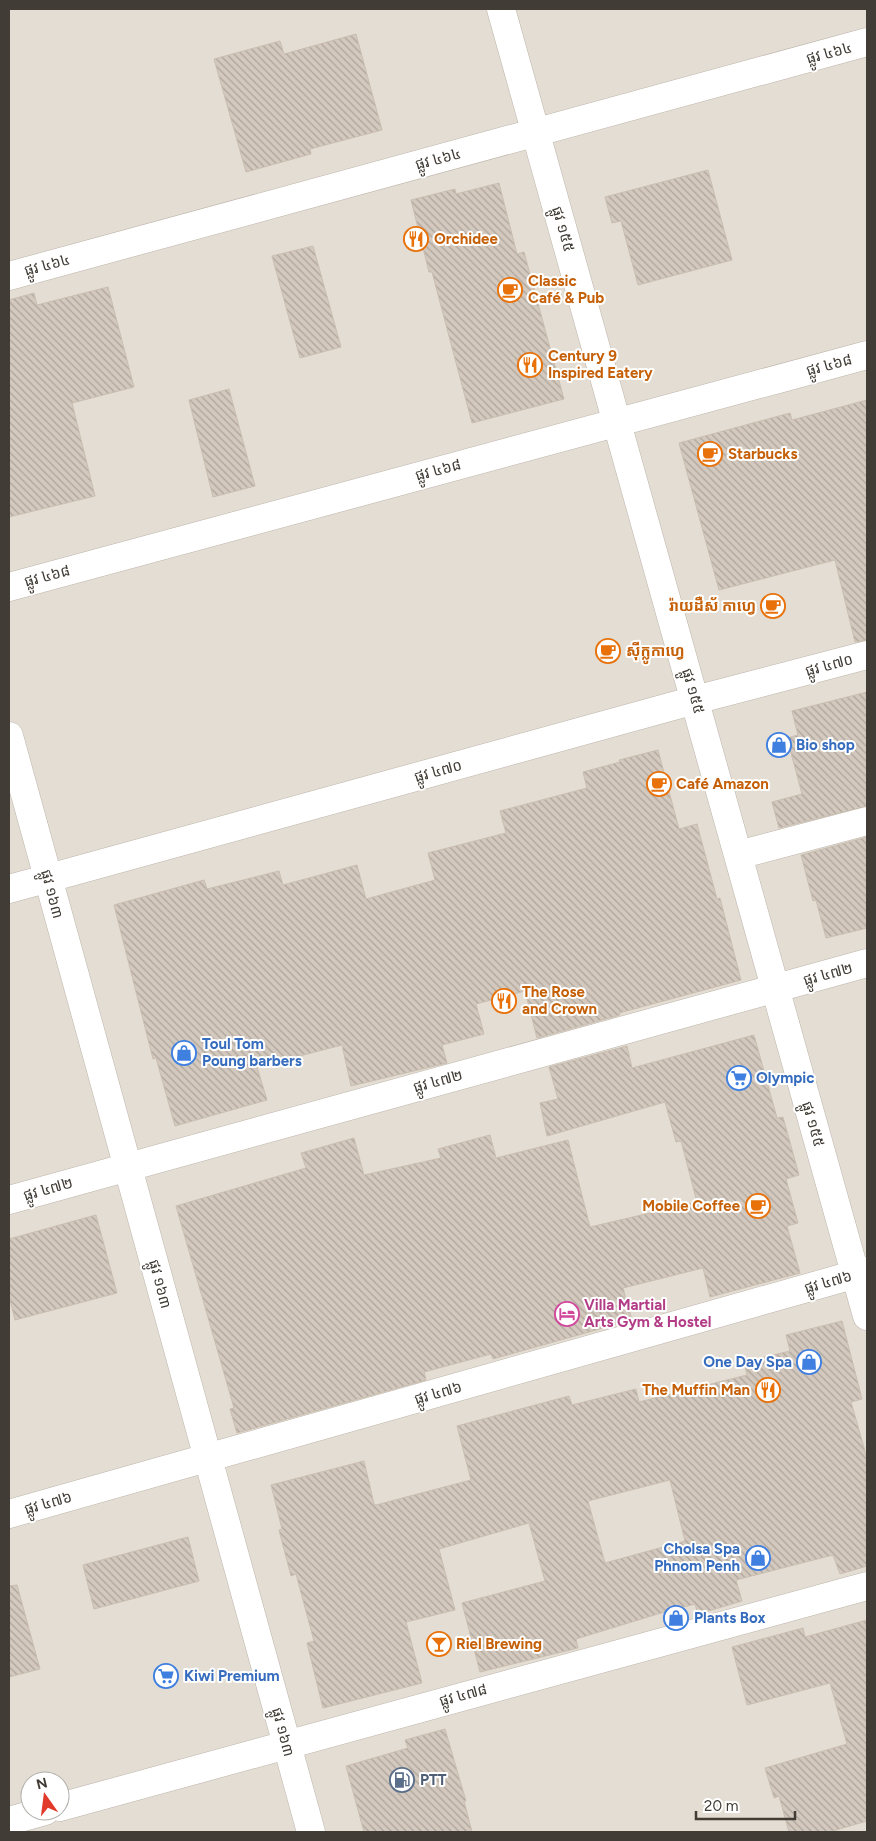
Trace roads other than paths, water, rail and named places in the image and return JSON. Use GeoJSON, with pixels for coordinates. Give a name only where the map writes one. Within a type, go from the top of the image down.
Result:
{"type":"FeatureCollection","features":[{"type":"Feature","properties":{"kind":"street","name":"ផ្លូវ ១៥៥"},"geometry":{"type":"LineString","coordinates":[[501,9],[775,988],[862,1273],[867,1316]]}},
{"type":"Feature","properties":{"kind":"street","name":"ផ្លូវ ៤៦៤"},"geometry":{"type":"LineString","coordinates":[[9,276],[867,42]]}},
{"type":"Feature","properties":{"kind":"street","name":"ផ្លូវ ៤៦៨"},"geometry":{"type":"LineString","coordinates":[[9,587],[867,355]]}},
{"type":"Feature","properties":{"kind":"street","name":"ផ្លូវ ៤៧០"},"geometry":{"type":"LineString","coordinates":[[9,889],[695,700],[867,655]]}},
{"type":"Feature","properties":{"kind":"street","name":"ផ្លូវ ១៦៣"},"geometry":{"type":"LineString","coordinates":[[9,736],[311,1832]]}},
{"type":"Feature","properties":{"kind":"street"},"geometry":{"type":"LineString","coordinates":[[738,855],[867,820]]}},
{"type":"Feature","properties":{"kind":"street","name":"ផ្លូវ ៤៧២"},"geometry":{"type":"LineString","coordinates":[[9,1200],[867,963]]}},
{"type":"Feature","properties":{"kind":"street","name":"ផ្លូវ ៤៧៦"},"geometry":{"type":"LineString","coordinates":[[9,1514],[862,1273]]}},
{"type":"Feature","properties":{"kind":"street","name":"ផ្លូវ ៤៧៨"},"geometry":{"type":"LineString","coordinates":[[70,1804],[867,1586]]}},
{"type":"Feature","properties":{"kind":"place","name":"Orchidee"},"geometry":{"type":"Point","coordinates":[416,239]}},
{"type":"Feature","properties":{"kind":"place","name":"Classic Café & Pub"},"geometry":{"type":"Point","coordinates":[510,290]}},
{"type":"Feature","properties":{"kind":"place","name":"Century 9 Inspired Eatery"},"geometry":{"type":"Point","coordinates":[530,365]}},
{"type":"Feature","properties":{"kind":"place","name":"Starbucks"},"geometry":{"type":"Point","coordinates":[710,454]}},
{"type":"Feature","properties":{"kind":"place","name":"រ៉ាយដឺស័ កាហ្វេ"},"geometry":{"type":"Point","coordinates":[773,606]}},
{"type":"Feature","properties":{"kind":"place","name":"ស៊ីក្លូកាហ្វេ"},"geometry":{"type":"Point","coordinates":[608,651]}},
{"type":"Feature","properties":{"kind":"place","name":"Bio shop"},"geometry":{"type":"Point","coordinates":[779,745]}},
{"type":"Feature","properties":{"kind":"place","name":"Café Amazon"},"geometry":{"type":"Point","coordinates":[659,784]}},
{"type":"Feature","properties":{"kind":"place","name":"The Rose and Crown"},"geometry":{"type":"Point","coordinates":[504,1001]}},
{"type":"Feature","properties":{"kind":"place","name":"Toul Tom Poung barbers"},"geometry":{"type":"Point","coordinates":[184,1053]}},
{"type":"Feature","properties":{"kind":"place","name":"Olympic"},"geometry":{"type":"Point","coordinates":[739,1078]}},
{"type":"Feature","properties":{"kind":"place","name":"Mobile Coffee"},"geometry":{"type":"Point","coordinates":[758,1206]}},
{"type":"Feature","properties":{"kind":"place","name":"Villa Martial Arts Gym & Hostel"},"geometry":{"type":"Point","coordinates":[567,1314]}},
{"type":"Feature","properties":{"kind":"place","name":"One Day Spa"},"geometry":{"type":"Point","coordinates":[809,1362]}},
{"type":"Feature","properties":{"kind":"place","name":"The Muffin Man"},"geometry":{"type":"Point","coordinates":[768,1390]}},
{"type":"Feature","properties":{"kind":"place","name":"Cholsa Spa Phnom Penh"},"geometry":{"type":"Point","coordinates":[758,1558]}},
{"type":"Feature","properties":{"kind":"place","name":"Plants Box"},"geometry":{"type":"Point","coordinates":[676,1618]}},
{"type":"Feature","properties":{"kind":"place","name":"Riel Brewing"},"geometry":{"type":"Point","coordinates":[439,1644]}},
{"type":"Feature","properties":{"kind":"place","name":"Kiwi Premium"},"geometry":{"type":"Point","coordinates":[166,1676]}},
{"type":"Feature","properties":{"kind":"place","name":"PTT"},"geometry":{"type":"Point","coordinates":[402,1780]}}]}
